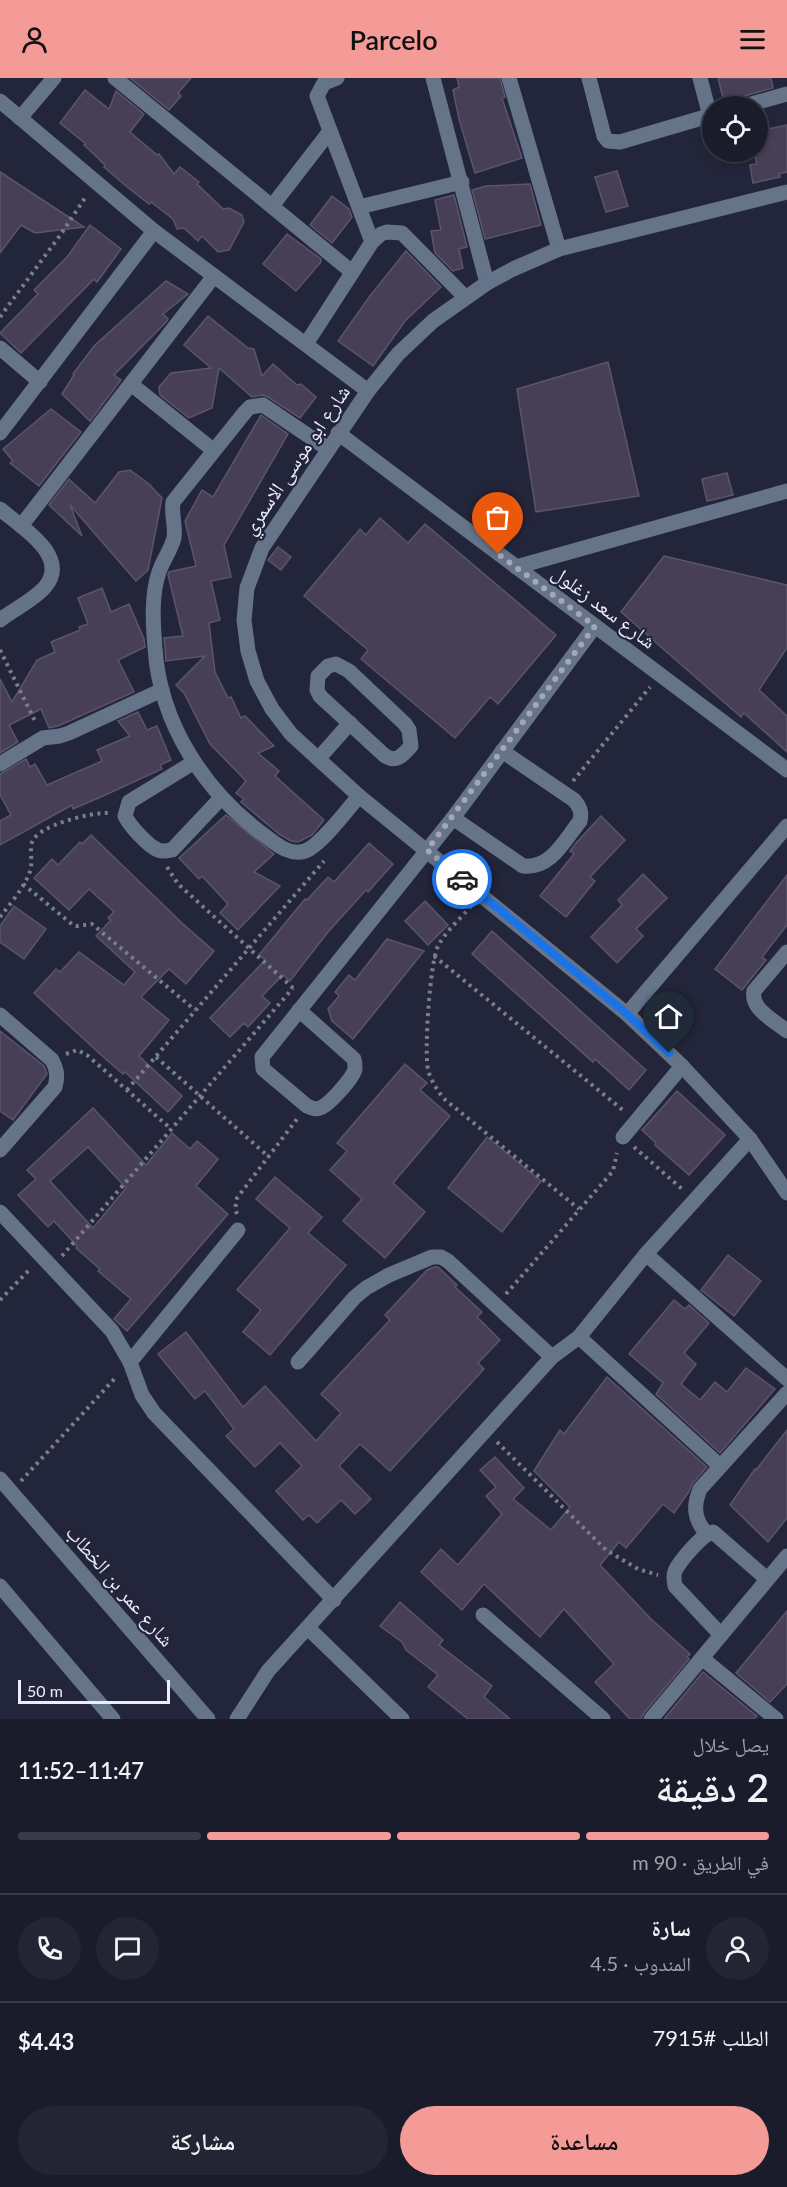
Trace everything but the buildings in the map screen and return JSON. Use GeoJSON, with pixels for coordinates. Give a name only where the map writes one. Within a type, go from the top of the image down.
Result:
{"type":"FeatureCollection","features":[{"type":"Feature","properties":{"kind":"street"},"geometry":{"type":"LineString","coordinates":[[20,118],[54,78]]}},
{"type":"Feature","properties":{"kind":"street"},"geometry":{"type":"LineString","coordinates":[[115,78],[352,272]]}},
{"type":"Feature","properties":{"kind":"street"},"geometry":{"type":"LineString","coordinates":[[337,78],[324,83],[317,96],[372,242]]}},
{"type":"Feature","properties":{"kind":"street"},"geometry":{"type":"LineString","coordinates":[[433,78],[487,283]]}},
{"type":"Feature","properties":{"kind":"street"},"geometry":{"type":"LineString","coordinates":[[509,78],[559,249]]}},
{"type":"Feature","properties":{"kind":"street"},"geometry":{"type":"LineString","coordinates":[[589,78],[604,136],[608,141],[620,142],[702,119]]}},
{"type":"Feature","properties":{"kind":"street"},"geometry":{"type":"LineString","coordinates":[[700,78],[705,96]]}},
{"type":"Feature","properties":{"kind":"street"},"geometry":{"type":"LineString","coordinates":[[768,99],[787,94]]}},
{"type":"Feature","properties":{"kind":"street"},"geometry":{"type":"LineString","coordinates":[[0,101],[154,231],[368,391]]}},
{"type":"Feature","properties":{"kind":"street"},"geometry":{"type":"LineString","coordinates":[[272,206],[330,131]]}},
{"type":"Feature","properties":{"kind":"street"},"geometry":{"type":"LineString","coordinates":[[359,207],[462,182]]}},
{"type":"Feature","properties":{"kind":"street","name":"شارع ابو موسى الاسمري"},"geometry":{"type":"LineString","coordinates":[[787,192],[559,249],[487,283],[433,321],[398,354],[368,391],[256,558],[247,588],[244,620],[248,651],[257,681],[272,709],[291,734],[359,796],[627,1014],[682,1066],[750,1139],[787,1192]]}},
{"type":"Feature","properties":{"kind":"street"},"geometry":{"type":"LineString","coordinates":[[0,433],[154,231]]}},
{"type":"Feature","properties":{"kind":"street"},"geometry":{"type":"LineString","coordinates":[[306,344],[372,242],[387,232],[402,233],[465,297]]}},
{"type":"Feature","properties":{"kind":"street"},"geometry":{"type":"LineString","coordinates":[[21,526],[214,276]]}},
{"type":"Feature","properties":{"kind":"street"},"geometry":{"type":"LineString","coordinates":[[0,348],[40,382]]}},
{"type":"Feature","properties":{"kind":"street"},"geometry":{"type":"LineString","coordinates":[[131,384],[213,450]]}},
{"type":"Feature","properties":{"kind":"street"},"geometry":{"type":"LineString","coordinates":[[328,449],[269,408],[256,405],[245,412],[172,502],[171,513],[175,533],[159,572],[154,594],[155,650],[162,690],[175,727],[194,762],[221,798],[247,823],[289,852],[305,851],[317,843],[359,796]]}},
{"type":"Feature","properties":{"kind":"street","name":"شارع سعد زغلول"},"geometry":{"type":"LineString","coordinates":[[338,434],[787,770]]}},
{"type":"Feature","properties":{"kind":"street"},"geometry":{"type":"LineString","coordinates":[[516,567],[787,491]]}},
{"type":"Feature","properties":{"kind":"street"},"geometry":{"type":"LineString","coordinates":[[0,509],[44,547],[52,560],[52,574],[44,587],[0,620]]}},
{"type":"Feature","properties":{"kind":"street"},"geometry":{"type":"LineString","coordinates":[[303,1005],[354,1059],[355,1067],[352,1075],[323,1108],[315,1109],[307,1106],[263,1069],[262,1057],[303,1005],[453,818],[595,626]]}},
{"type":"Feature","properties":{"kind":"street"},"geometry":{"type":"LineString","coordinates":[[336,664],[343,666],[373,694],[409,730],[411,746],[401,757],[395,760],[389,759],[350,723],[320,696],[317,690],[318,676],[328,666],[336,664]]}},
{"type":"Feature","properties":{"kind":"street"},"geometry":{"type":"LineString","coordinates":[[0,764],[43,738],[69,733],[162,690]]}},
{"type":"Feature","properties":{"kind":"street"},"geometry":{"type":"LineString","coordinates":[[319,758],[350,723]]}},
{"type":"Feature","properties":{"kind":"street"},"geometry":{"type":"LineString","coordinates":[[453,818],[523,866],[540,865],[548,861],[580,821],[579,806],[502,751]]}},
{"type":"Feature","properties":{"kind":"street"},"geometry":{"type":"LineString","coordinates":[[194,762],[129,802],[125,816],[128,822],[156,850],[164,852],[172,850],[221,798]]}},
{"type":"Feature","properties":{"kind":"street"},"geometry":{"type":"LineString","coordinates":[[627,1014],[787,826]]}},
{"type":"Feature","properties":{"kind":"street"},"geometry":{"type":"LineString","coordinates":[[787,952],[753,995],[756,1006],[787,1031]]}},
{"type":"Feature","properties":{"kind":"street"},"geometry":{"type":"LineString","coordinates":[[0,1015],[52,1060],[57,1068],[58,1078],[55,1087],[0,1150]]}},
{"type":"Feature","properties":{"kind":"street"},"geometry":{"type":"LineString","coordinates":[[623,1137],[682,1066]]}},
{"type":"Feature","properties":{"kind":"street"},"geometry":{"type":"LineString","coordinates":[[237,1719],[268,1671],[552,1357],[579,1337],[646,1254],[750,1139]]}},
{"type":"Feature","properties":{"kind":"street"},"geometry":{"type":"LineString","coordinates":[[0,1212],[112,1331],[130,1362],[142,1395],[154,1413],[334,1600]]}},
{"type":"Feature","properties":{"kind":"street"},"geometry":{"type":"LineString","coordinates":[[130,1362],[238,1230]]}},
{"type":"Feature","properties":{"kind":"street"},"geometry":{"type":"LineString","coordinates":[[646,1254],[787,1379]]}},
{"type":"Feature","properties":{"kind":"street"},"geometry":{"type":"LineString","coordinates":[[298,1362],[360,1293],[389,1275],[432,1257],[441,1257],[448,1261],[552,1357]]}},
{"type":"Feature","properties":{"kind":"street"},"geometry":{"type":"LineString","coordinates":[[579,1337],[720,1466]]}},
{"type":"Feature","properties":{"kind":"street"},"geometry":{"type":"LineString","coordinates":[[706,1533],[699,1524],[695,1512],[695,1500],[699,1489],[787,1393]]}},
{"type":"Feature","properties":{"kind":"street","name":"شارع عمر بن الخطاب"},"geometry":{"type":"LineString","coordinates":[[0,1479],[208,1719]]}},
{"type":"Feature","properties":{"kind":"street"},"geometry":{"type":"LineString","coordinates":[[721,1635],[675,1586],[674,1579],[679,1565],[709,1532],[716,1534],[767,1579]]}},
{"type":"Feature","properties":{"kind":"street"},"geometry":{"type":"LineString","coordinates":[[651,1719],[787,1556]]}},
{"type":"Feature","properties":{"kind":"street"},"geometry":{"type":"LineString","coordinates":[[0,1586],[113,1719]]}},
{"type":"Feature","properties":{"kind":"street"},"geometry":{"type":"LineString","coordinates":[[483,1615],[603,1719]]}},
{"type":"Feature","properties":{"kind":"street"},"geometry":{"type":"LineString","coordinates":[[308,1628],[402,1719]]}},
{"type":"Feature","properties":{"kind":"street"},"geometry":{"type":"LineString","coordinates":[[702,1658],[776,1719]]}},
{"type":"Feature","properties":{"kind":"path"},"geometry":{"type":"LineString","coordinates":[[0,317],[61,234],[95,182]]}},
{"type":"Feature","properties":{"kind":"path"},"geometry":{"type":"LineString","coordinates":[[0,650],[43,738]]}},
{"type":"Feature","properties":{"kind":"path"},"geometry":{"type":"LineString","coordinates":[[563,793],[660,675]]}},
{"type":"Feature","properties":{"kind":"path"},"geometry":{"type":"LineString","coordinates":[[0,917],[32,867],[32,841],[36,834],[77,817],[104,813],[125,816]]}},
{"type":"Feature","properties":{"kind":"path"},"geometry":{"type":"LineString","coordinates":[[164,852],[168,869],[178,884],[292,987],[303,1005]]}},
{"type":"Feature","properties":{"kind":"path"},"geometry":{"type":"LineString","coordinates":[[127,1090],[326,859]]}},
{"type":"Feature","properties":{"kind":"path"},"geometry":{"type":"LineString","coordinates":[[23,884],[73,925],[77,927],[92,924],[195,1010]]}},
{"type":"Feature","properties":{"kind":"path"},"geometry":{"type":"LineString","coordinates":[[481,895],[443,938],[434,956],[427,1052],[428,1069],[434,1085],[443,1098],[579,1209]]}},
{"type":"Feature","properties":{"kind":"path"},"geometry":{"type":"LineString","coordinates":[[434,956],[637,1121]]}},
{"type":"Feature","properties":{"kind":"path"},"geometry":{"type":"LineString","coordinates":[[0,1300],[46,1263],[170,1128],[292,987]]}},
{"type":"Feature","properties":{"kind":"path"},"geometry":{"type":"LineString","coordinates":[[52,1060],[77,1050],[87,1055],[170,1128]]}},
{"type":"Feature","properties":{"kind":"path"},"geometry":{"type":"LineString","coordinates":[[156,1057],[268,1157]]}},
{"type":"Feature","properties":{"kind":"path"},"geometry":{"type":"LineString","coordinates":[[238,1230],[239,1219],[235,1209],[237,1198],[307,1106]]}},
{"type":"Feature","properties":{"kind":"path"},"geometry":{"type":"LineString","coordinates":[[496,1306],[613,1171],[623,1137],[694,1200]]}},
{"type":"Feature","properties":{"kind":"path"},"geometry":{"type":"LineString","coordinates":[[10,1492],[130,1362]]}},
{"type":"Feature","properties":{"kind":"path"},"geometry":{"type":"LineString","coordinates":[[485,1431],[606,1550],[638,1569],[674,1579]]}},
{"type":"Feature","properties":{"kind":"way so far"},"geometry":{"type":"LineString","coordinates":[[462,879],[427,850],[595,626],[498,554]]}},
{"type":"Feature","properties":{"kind":"route"},"geometry":{"type":"LineString","coordinates":[[462,879],[627,1014],[669,1053]]}}]}
